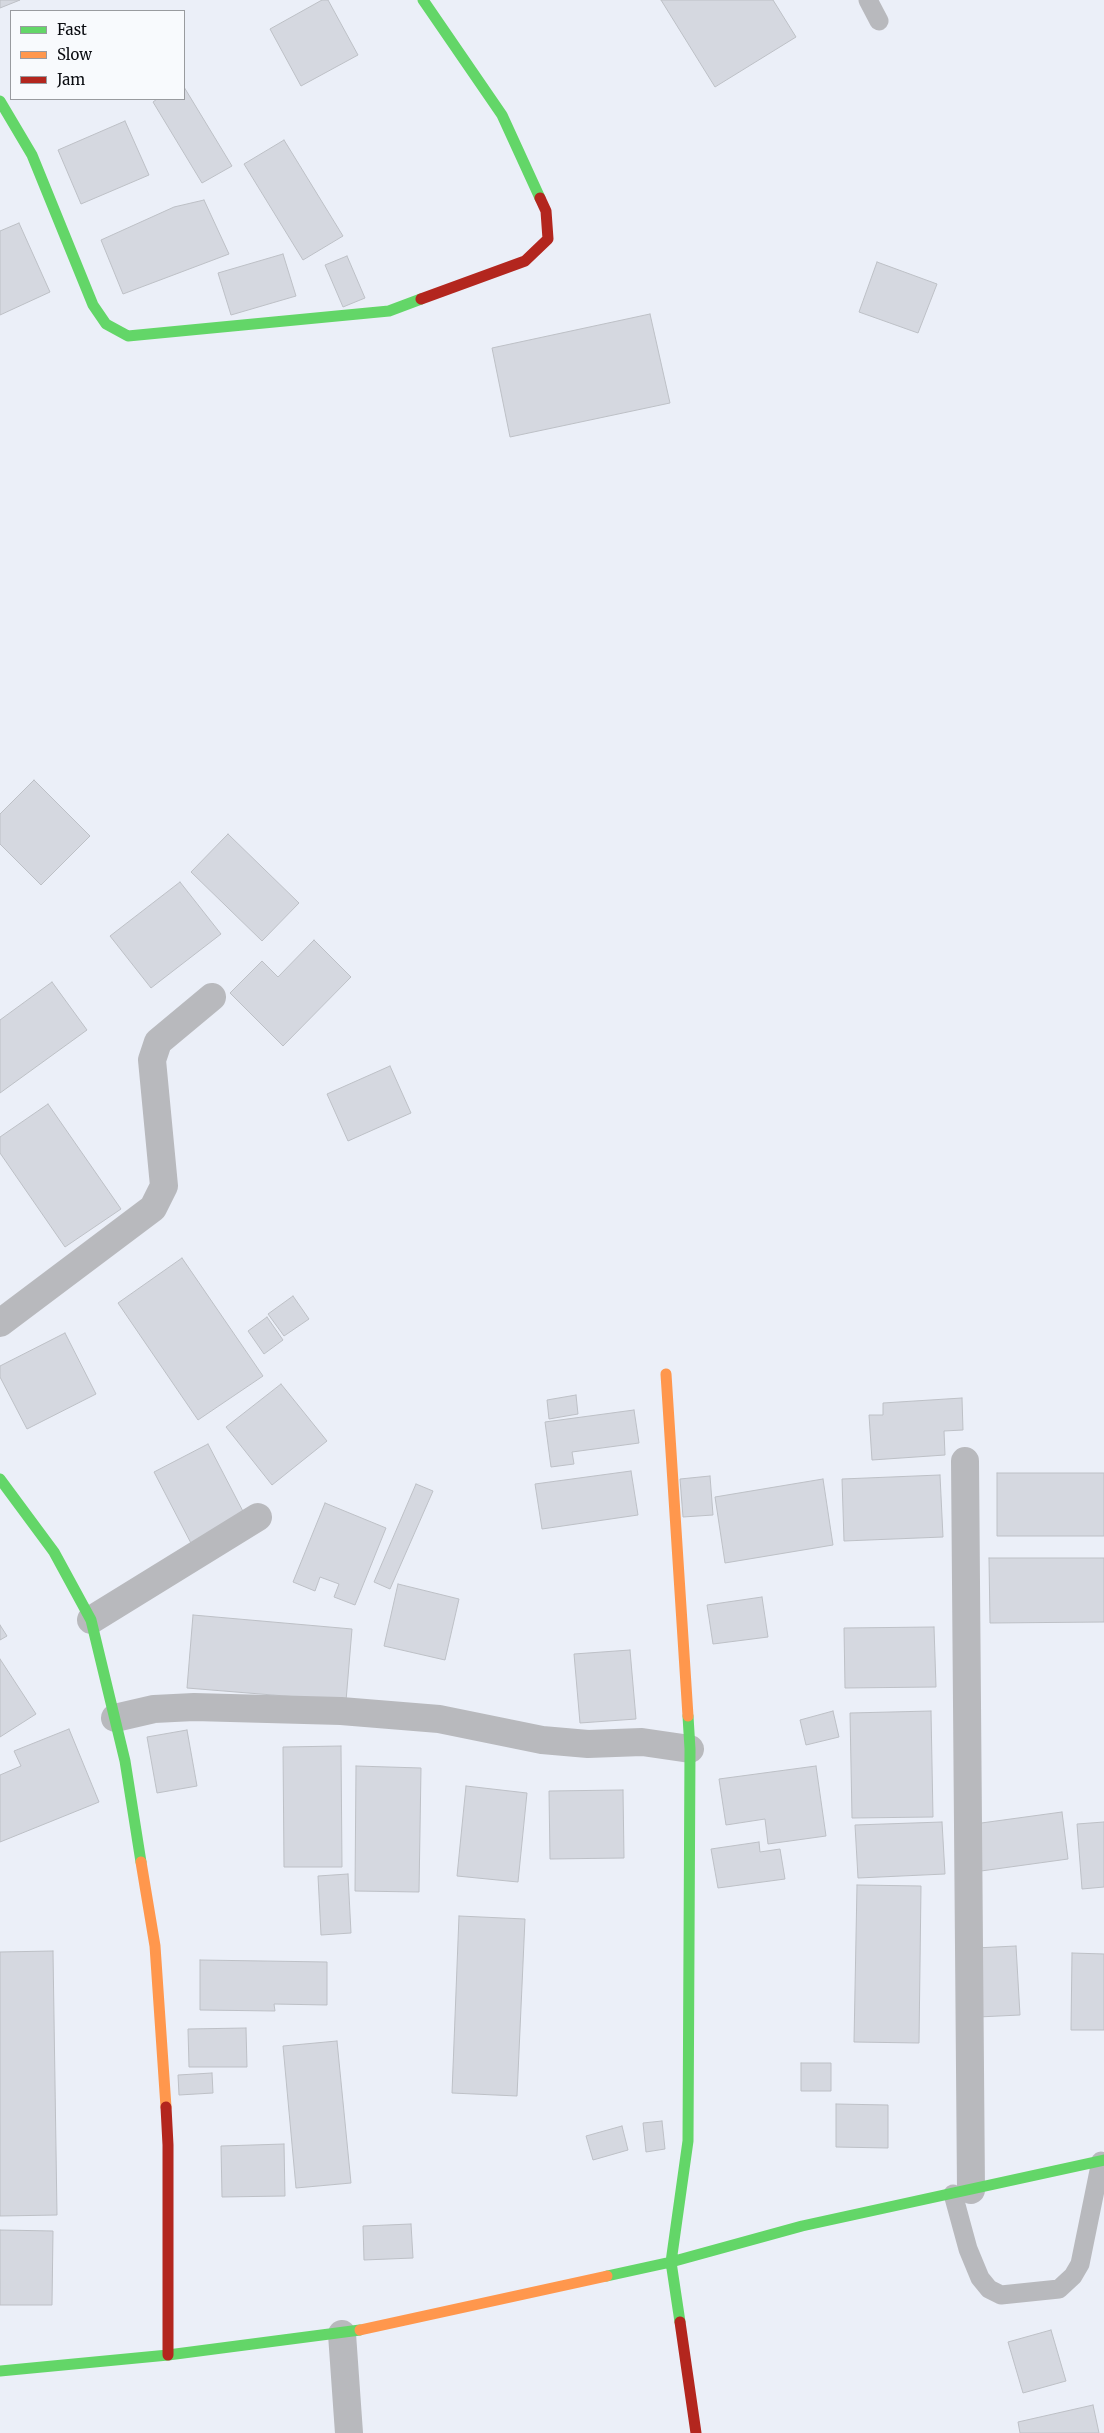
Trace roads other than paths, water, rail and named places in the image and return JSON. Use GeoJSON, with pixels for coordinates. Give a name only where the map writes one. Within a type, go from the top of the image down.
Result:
{"type":"FeatureCollection","features":[{"type":"Feature","properties":{"kind":"street"},"geometry":{"type":"LineString","coordinates":[[0,102],[32,155],[93,305],[106,324],[128,336],[389,311],[525,260],[548,240],[546,211],[502,115],[423,0]]}},
{"type":"Feature","properties":{"kind":"street"},"geometry":{"type":"LineString","coordinates":[[0,1323],[153,1208],[164,1186],[152,1060],[158,1042],[212,997]]}},
{"type":"Feature","properties":{"kind":"street"},"geometry":{"type":"LineString","coordinates":[[666,1374],[690,1749],[688,2141],[671,2262],[696,2433]]}},
{"type":"Feature","properties":{"kind":"street"},"geometry":{"type":"LineString","coordinates":[[962,2192],[965,1461]]}},
{"type":"Feature","properties":{"kind":"street"},"geometry":{"type":"LineString","coordinates":[[0,1478],[54,1552],[91,1620],[125,1761],[155,1946],[168,2145],[168,2355]]}},
{"type":"Feature","properties":{"kind":"street"},"geometry":{"type":"LineString","coordinates":[[91,1620],[258,1518]]}},
{"type":"Feature","properties":{"kind":"street"},"geometry":{"type":"LineString","coordinates":[[115,1718],[154,1709],[194,1707],[340,1711],[439,1719],[542,1740],[588,1744],[642,1742],[690,1749]]}},
{"type":"Feature","properties":{"kind":"street"},"geometry":{"type":"LineString","coordinates":[[0,2371],[168,2355],[342,2334],[671,2262],[802,2226],[1102,2161]]}},
{"type":"Feature","properties":{"kind":"street"},"geometry":{"type":"LineString","coordinates":[[342,2334],[348,2433]]}},
{"type":"Feature","properties":{"kind":"lane"},"geometry":{"type":"LineString","coordinates":[[868,0],[879,21]]}},
{"type":"Feature","properties":{"kind":"lane"},"geometry":{"type":"LineString","coordinates":[[962,2192],[968,2249],[980,2278],[989,2289],[1002,2295],[1059,2289],[1073,2276],[1080,2264],[1102,2161]]}}]}
